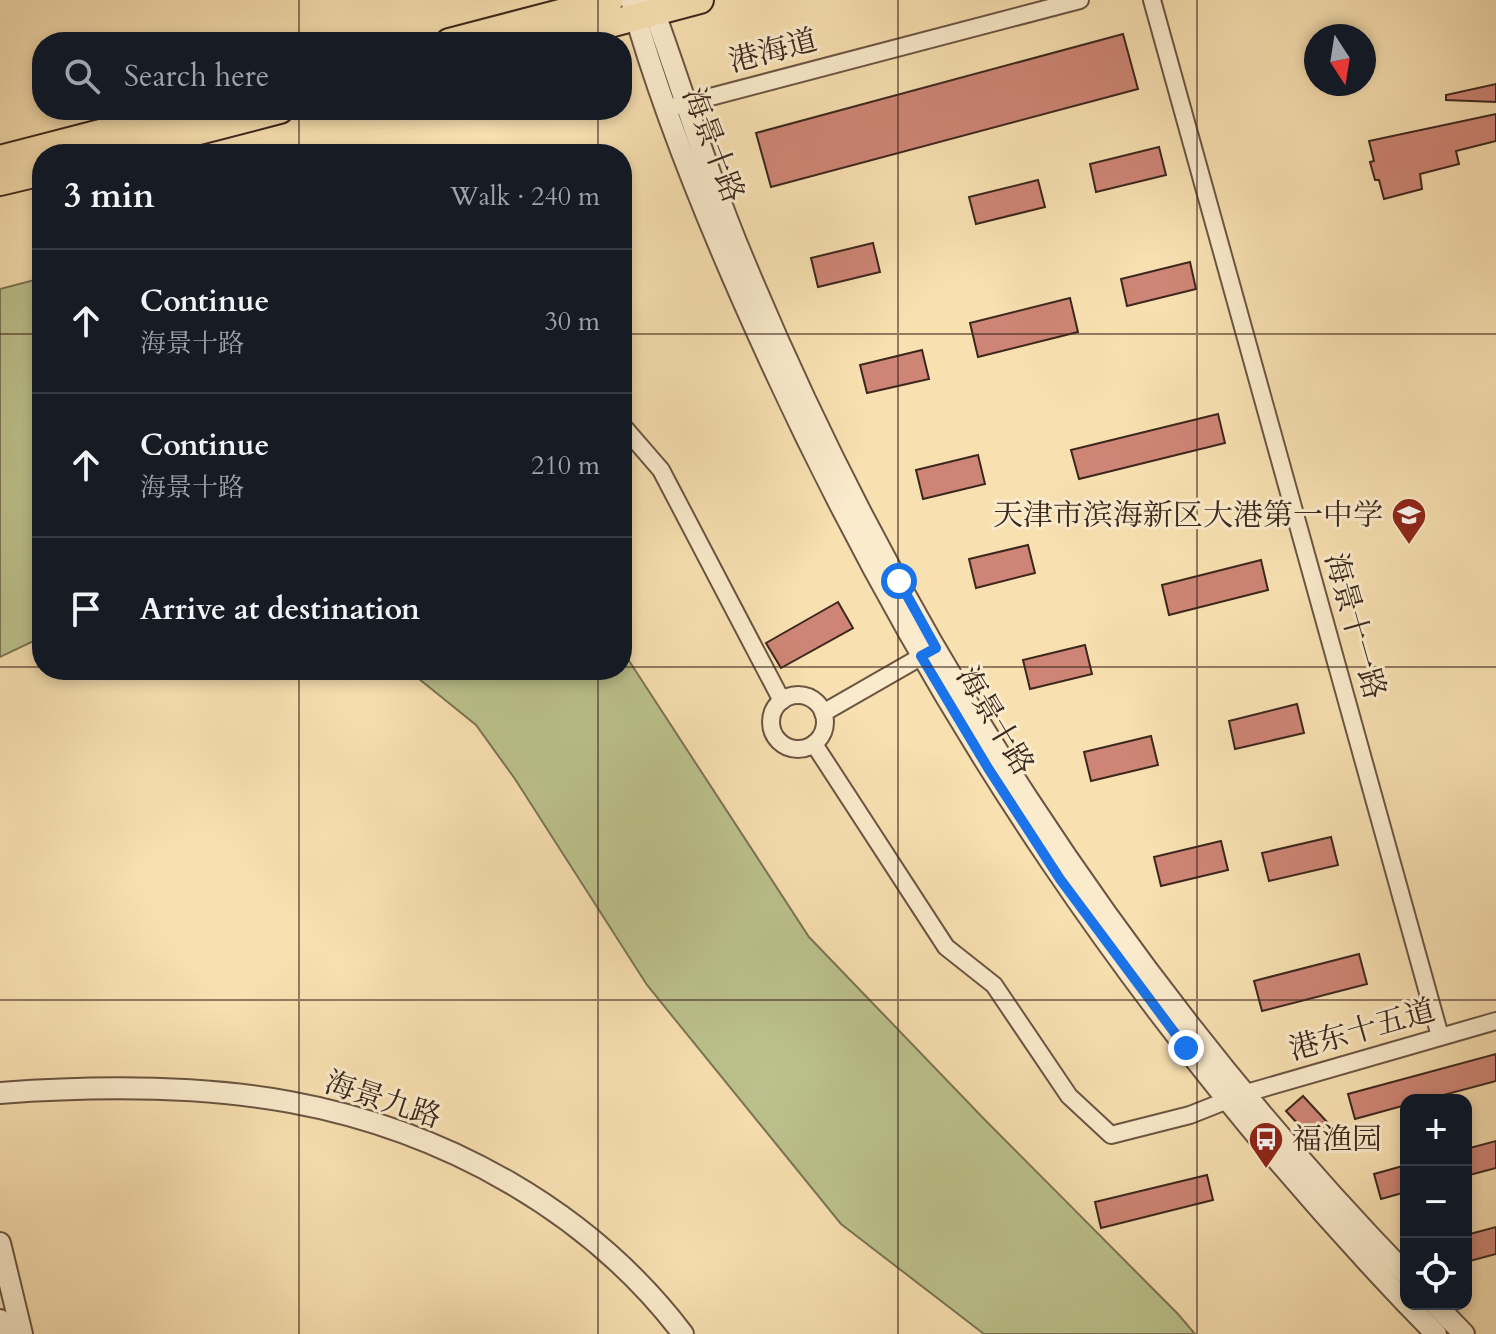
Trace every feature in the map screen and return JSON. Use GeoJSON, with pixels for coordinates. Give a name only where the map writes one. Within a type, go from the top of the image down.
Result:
{"type":"FeatureCollection","features":[{"type":"Feature","properties":{"kind":"main road"},"geometry":{"type":"LineString","coordinates":[[487,32],[610,0]]}},
{"type":"Feature","properties":{"kind":"main road"},"geometry":{"type":"LineString","coordinates":[[572,32],[643,8],[700,0]]}},
{"type":"Feature","properties":{"kind":"main road"},"geometry":{"type":"LineString","coordinates":[[58,144],[150,120]]}},
{"type":"Feature","properties":{"kind":"main road"},"geometry":{"type":"LineString","coordinates":[[149,144],[241,120]]}},
{"type":"Feature","properties":{"kind":"main road"},"geometry":{"type":"LineString","coordinates":[[0,159],[32,151]]}},
{"type":"Feature","properties":{"kind":"main road"},"geometry":{"type":"LineString","coordinates":[[0,182],[32,174]]}},
{"type":"Feature","properties":{"kind":"street","name":"港海道"},"geometry":{"type":"LineString","coordinates":[[676,106],[1080,0]]}},
{"type":"Feature","properties":{"kind":"street","name":"海景十一路"},"geometry":{"type":"LineString","coordinates":[[1152,0],[1440,1036]]}},
{"type":"Feature","properties":{"kind":"street","name":"海景十路"},"geometry":{"type":"LineString","coordinates":[[643,8],[676,106],[789,363],[928,652],[1083,880],[1303,1193],[1400,1298]]}},
{"type":"Feature","properties":{"kind":"street"},"geometry":{"type":"LineString","coordinates":[[632,437],[661,470],[782,701]]}},
{"type":"Feature","properties":{"kind":"street"},"geometry":{"type":"LineString","coordinates":[[823,713],[928,652]]}},
{"type":"Feature","properties":{"kind":"street"},"geometry":{"type":"LineString","coordinates":[[797,695],[806,697],[813,700],[823,713],[823,730],[814,744],[798,749],[782,744],[776,738],[771,722],[776,707],[782,701],[797,695]]}},
{"type":"Feature","properties":{"kind":"street","name":"港东十五道"},"geometry":{"type":"LineString","coordinates":[[814,744],[946,947],[994,985],[1069,1096],[1111,1135],[1190,1115],[1235,1098],[1496,1021]]}},
{"type":"Feature","properties":{"kind":"street","name":"海景九路"},"geometry":{"type":"LineString","coordinates":[[0,1093],[93,1089],[227,1094],[306,1106],[389,1129],[501,1178],[571,1221],[625,1268],[683,1334]]}},
{"type":"Feature","properties":{"kind":"street","name":"海景九路"},"geometry":{"type":"LineString","coordinates":[[0,1102],[102,1096],[250,1103],[314,1115],[403,1142],[492,1181],[567,1228],[619,1273],[673,1334]]}},
{"type":"Feature","properties":{"kind":"street","name":"海景十路"},"geometry":{"type":"LineString","coordinates":[[1235,1098],[1400,1268]]}},
{"type":"Feature","properties":{"kind":"street"},"geometry":{"type":"LineString","coordinates":[[0,1243],[22,1334]]}},
{"type":"Feature","properties":{"kind":"street","name":"海景十路"},"geometry":{"type":"LineString","coordinates":[[1412,1310],[1436,1334]]}},
{"type":"Feature","properties":{"kind":"street"},"geometry":{"type":"LineString","coordinates":[[1441,1310],[1464,1334]]}},
{"type":"Feature","properties":{"kind":"street"},"geometry":{"type":"LineString","coordinates":[[0,1320],[3,1334]]}},
{"type":"Feature","properties":{"kind":"green space"},"geometry":{"type":"Polygon","coordinates":[[[32,281],[32,642],[0,657],[0,289],[32,281]]]}},
{"type":"Feature","properties":{"kind":"green space"},"geometry":{"type":"Polygon","coordinates":[[[632,665],[809,937],[1195,1334],[984,1334],[841,1224],[647,985],[515,779],[476,725],[420,680],[632,680],[632,665]]]}},
{"type":"Feature","properties":{"kind":"building"},"geometry":{"type":"Polygon","coordinates":[[[1123,34],[1138,89],[771,187],[756,133],[1123,34]]]}},
{"type":"Feature","properties":{"kind":"building"},"geometry":{"type":"Polygon","coordinates":[[[1496,84],[1496,102],[1446,100],[1446,95],[1496,84]]]}},
{"type":"Feature","properties":{"kind":"building"},"geometry":{"type":"Polygon","coordinates":[[[1496,114],[1496,141],[1456,151],[1459,164],[1420,174],[1422,189],[1384,199],[1370,162],[1374,161],[1369,141],[1496,114]]]}},
{"type":"Feature","properties":{"kind":"building"},"geometry":{"type":"Polygon","coordinates":[[[1159,147],[1166,175],[1096,192],[1090,164],[1159,147]]]}},
{"type":"Feature","properties":{"kind":"building"},"geometry":{"type":"Polygon","coordinates":[[[1038,180],[1045,207],[976,224],[969,197],[1038,180]]]}},
{"type":"Feature","properties":{"kind":"building"},"geometry":{"type":"Polygon","coordinates":[[[873,243],[880,272],[818,287],[811,258],[873,243]]]}},
{"type":"Feature","properties":{"kind":"building"},"geometry":{"type":"Polygon","coordinates":[[[1190,262],[1196,289],[1127,306],[1121,279],[1190,262]]]}},
{"type":"Feature","properties":{"kind":"building"},"geometry":{"type":"Polygon","coordinates":[[[1070,298],[1078,332],[978,357],[970,323],[1070,298]]]}},
{"type":"Feature","properties":{"kind":"building"},"geometry":{"type":"Polygon","coordinates":[[[922,350],[929,379],[867,393],[860,365],[922,350]]]}},
{"type":"Feature","properties":{"kind":"building"},"geometry":{"type":"Polygon","coordinates":[[[1218,414],[1225,443],[1079,479],[1071,450],[1218,414]]]}},
{"type":"Feature","properties":{"kind":"building"},"geometry":{"type":"Polygon","coordinates":[[[978,455],[985,484],[923,499],[916,470],[978,455]]]}},
{"type":"Feature","properties":{"kind":"building"},"geometry":{"type":"Polygon","coordinates":[[[1028,545],[1035,573],[976,588],[969,559],[1028,545]]]}},
{"type":"Feature","properties":{"kind":"building"},"geometry":{"type":"Polygon","coordinates":[[[1261,560],[1268,590],[1169,615],[1162,585],[1261,560]]]}},
{"type":"Feature","properties":{"kind":"building"},"geometry":{"type":"Polygon","coordinates":[[[838,602],[853,628],[781,668],[766,643],[838,602]]]}},
{"type":"Feature","properties":{"kind":"building"},"geometry":{"type":"Polygon","coordinates":[[[1085,645],[1092,674],[1030,689],[1023,660],[1085,645]]]}},
{"type":"Feature","properties":{"kind":"building"},"geometry":{"type":"Polygon","coordinates":[[[1297,704],[1304,733],[1235,749],[1229,721],[1297,704]]]}},
{"type":"Feature","properties":{"kind":"building"},"geometry":{"type":"Polygon","coordinates":[[[1151,736],[1158,765],[1091,781],[1084,752],[1151,736]]]}},
{"type":"Feature","properties":{"kind":"building"},"geometry":{"type":"Polygon","coordinates":[[[1331,837],[1338,865],[1269,881],[1262,853],[1331,837]]]}},
{"type":"Feature","properties":{"kind":"building"},"geometry":{"type":"Polygon","coordinates":[[[1221,841],[1228,870],[1161,886],[1154,857],[1221,841]]]}},
{"type":"Feature","properties":{"kind":"building"},"geometry":{"type":"Polygon","coordinates":[[[1359,954],[1367,984],[1262,1011],[1254,981],[1359,954]]]}},
{"type":"Feature","properties":{"kind":"building"},"geometry":{"type":"Polygon","coordinates":[[[1496,1054],[1496,1081],[1447,1094],[1400,1094],[1400,1107],[1355,1119],[1348,1094],[1496,1054]]]}},
{"type":"Feature","properties":{"kind":"building"},"geometry":{"type":"Polygon","coordinates":[[[1303,1096],[1328,1123],[1311,1138],[1286,1111],[1303,1096]]]}},
{"type":"Feature","properties":{"kind":"building"},"geometry":{"type":"Polygon","coordinates":[[[1496,1141],[1496,1168],[1472,1174],[1472,1147],[1496,1141]]]}},
{"type":"Feature","properties":{"kind":"building"},"geometry":{"type":"Polygon","coordinates":[[[1400,1167],[1400,1194],[1381,1199],[1374,1174],[1400,1167]]]}},
{"type":"Feature","properties":{"kind":"building"},"geometry":{"type":"Polygon","coordinates":[[[1207,1175],[1213,1200],[1101,1228],[1095,1202],[1207,1175]]]}},
{"type":"Feature","properties":{"kind":"building"},"geometry":{"type":"Polygon","coordinates":[[[1496,1227],[1496,1254],[1472,1260],[1472,1233],[1496,1227]]]}},
{"type":"Feature","properties":{"kind":"place","name":"天津市滨海新区大港第一中学"},"geometry":{"type":"Point","coordinates":[1409,546]}},
{"type":"Feature","properties":{"kind":"place","name":"福渔园"},"geometry":{"type":"Point","coordinates":[1266,1170]}},
{"type":"Feature","properties":{"kind":"route"},"geometry":{"type":"LineString","coordinates":[[899,581],[936,648],[921,656],[988,768],[1086,917],[1186,1048]]}}]}
